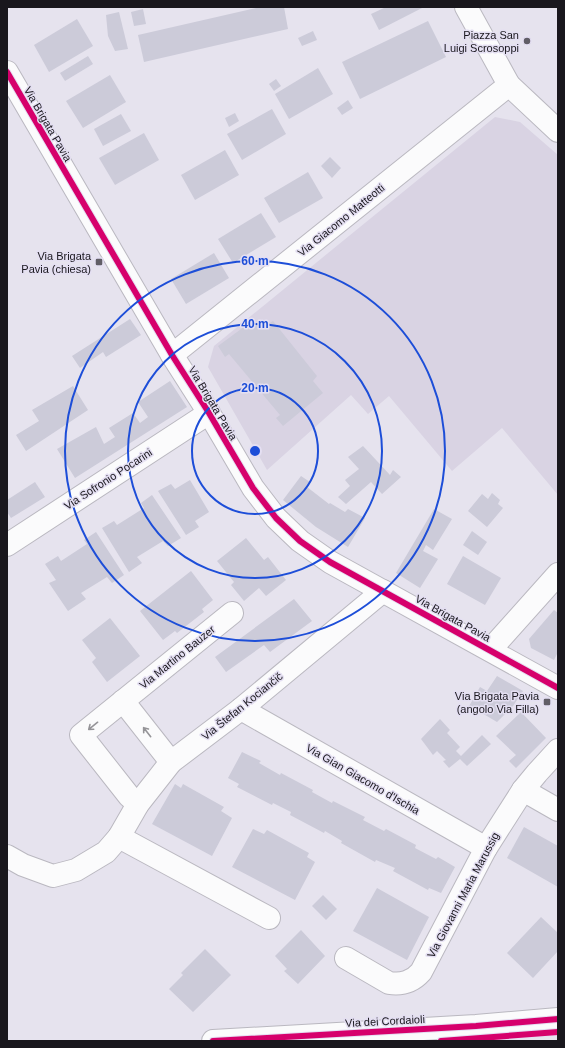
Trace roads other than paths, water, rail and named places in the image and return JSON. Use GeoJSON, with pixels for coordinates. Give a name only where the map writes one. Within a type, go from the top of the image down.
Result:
{"type":"FeatureCollection","features":[{"type":"Feature","properties":{"kind":"street"},"geometry":{"type":"LineString","coordinates":[[466,7],[509,85],[558,131]]}},
{"type":"Feature","properties":{"kind":"street","name":"Via Brigata Pavia"},"geometry":{"type":"LineString","coordinates":[[7,72],[172,355],[209,413],[253,488],[276,518],[300,540],[330,562],[558,688]]}},
{"type":"Feature","properties":{"kind":"street","name":"Via Giacomo Matteotti"},"geometry":{"type":"LineString","coordinates":[[172,355],[509,85]]}},
{"type":"Feature","properties":{"kind":"street","name":"Via Sofronio Pocarini"},"geometry":{"type":"LineString","coordinates":[[7,545],[209,413]]}},
{"type":"Feature","properties":{"kind":"street"},"geometry":{"type":"LineString","coordinates":[[490,650],[558,574]]}},
{"type":"Feature","properties":{"kind":"street","name":"Via Štefan Kociančič"},"geometry":{"type":"LineString","coordinates":[[7,856],[23,865],[53,876],[76,870],[106,852],[119,837],[138,804],[171,762],[241,709],[384,592]]}},
{"type":"Feature","properties":{"kind":"street","name":"Via Martino Bauzer"},"geometry":{"type":"LineString","coordinates":[[138,804],[129,796],[81,735],[232,613]]}},
{"type":"Feature","properties":{"kind":"street"},"geometry":{"type":"LineString","coordinates":[[123,701],[171,762]]}},
{"type":"Feature","properties":{"kind":"street","name":"Via Gian Giacomo d'Ischia"},"geometry":{"type":"LineString","coordinates":[[241,709],[486,848]]}},
{"type":"Feature","properties":{"kind":"street","name":"Via Giovanni Maria Marussig"},"geometry":{"type":"LineString","coordinates":[[346,958],[389,983],[405,983],[415,979],[421,972],[486,848],[523,790],[558,750]]}},
{"type":"Feature","properties":{"kind":"street"},"geometry":{"type":"LineString","coordinates":[[523,790],[558,810]]}},
{"type":"Feature","properties":{"kind":"street"},"geometry":{"type":"LineString","coordinates":[[119,837],[269,918]]}},
{"type":"Feature","properties":{"kind":"street","name":"Via dei Cordaioli"},"geometry":{"type":"LineString","coordinates":[[213,1041],[476,1026],[558,1019]]}},
{"type":"Feature","properties":{"kind":"place","name":"Piazza San Luigi Scrosoppi"},"geometry":{"type":"Point","coordinates":[527,41]}},
{"type":"Feature","properties":{"kind":"place","name":"Via Brigata Pavia (chiesa)"},"geometry":{"type":"Point","coordinates":[99,262]}},
{"type":"Feature","properties":{"kind":"place","name":"Via Brigata Pavia (angolo Via Filla)"},"geometry":{"type":"Point","coordinates":[547,702]}}]}
